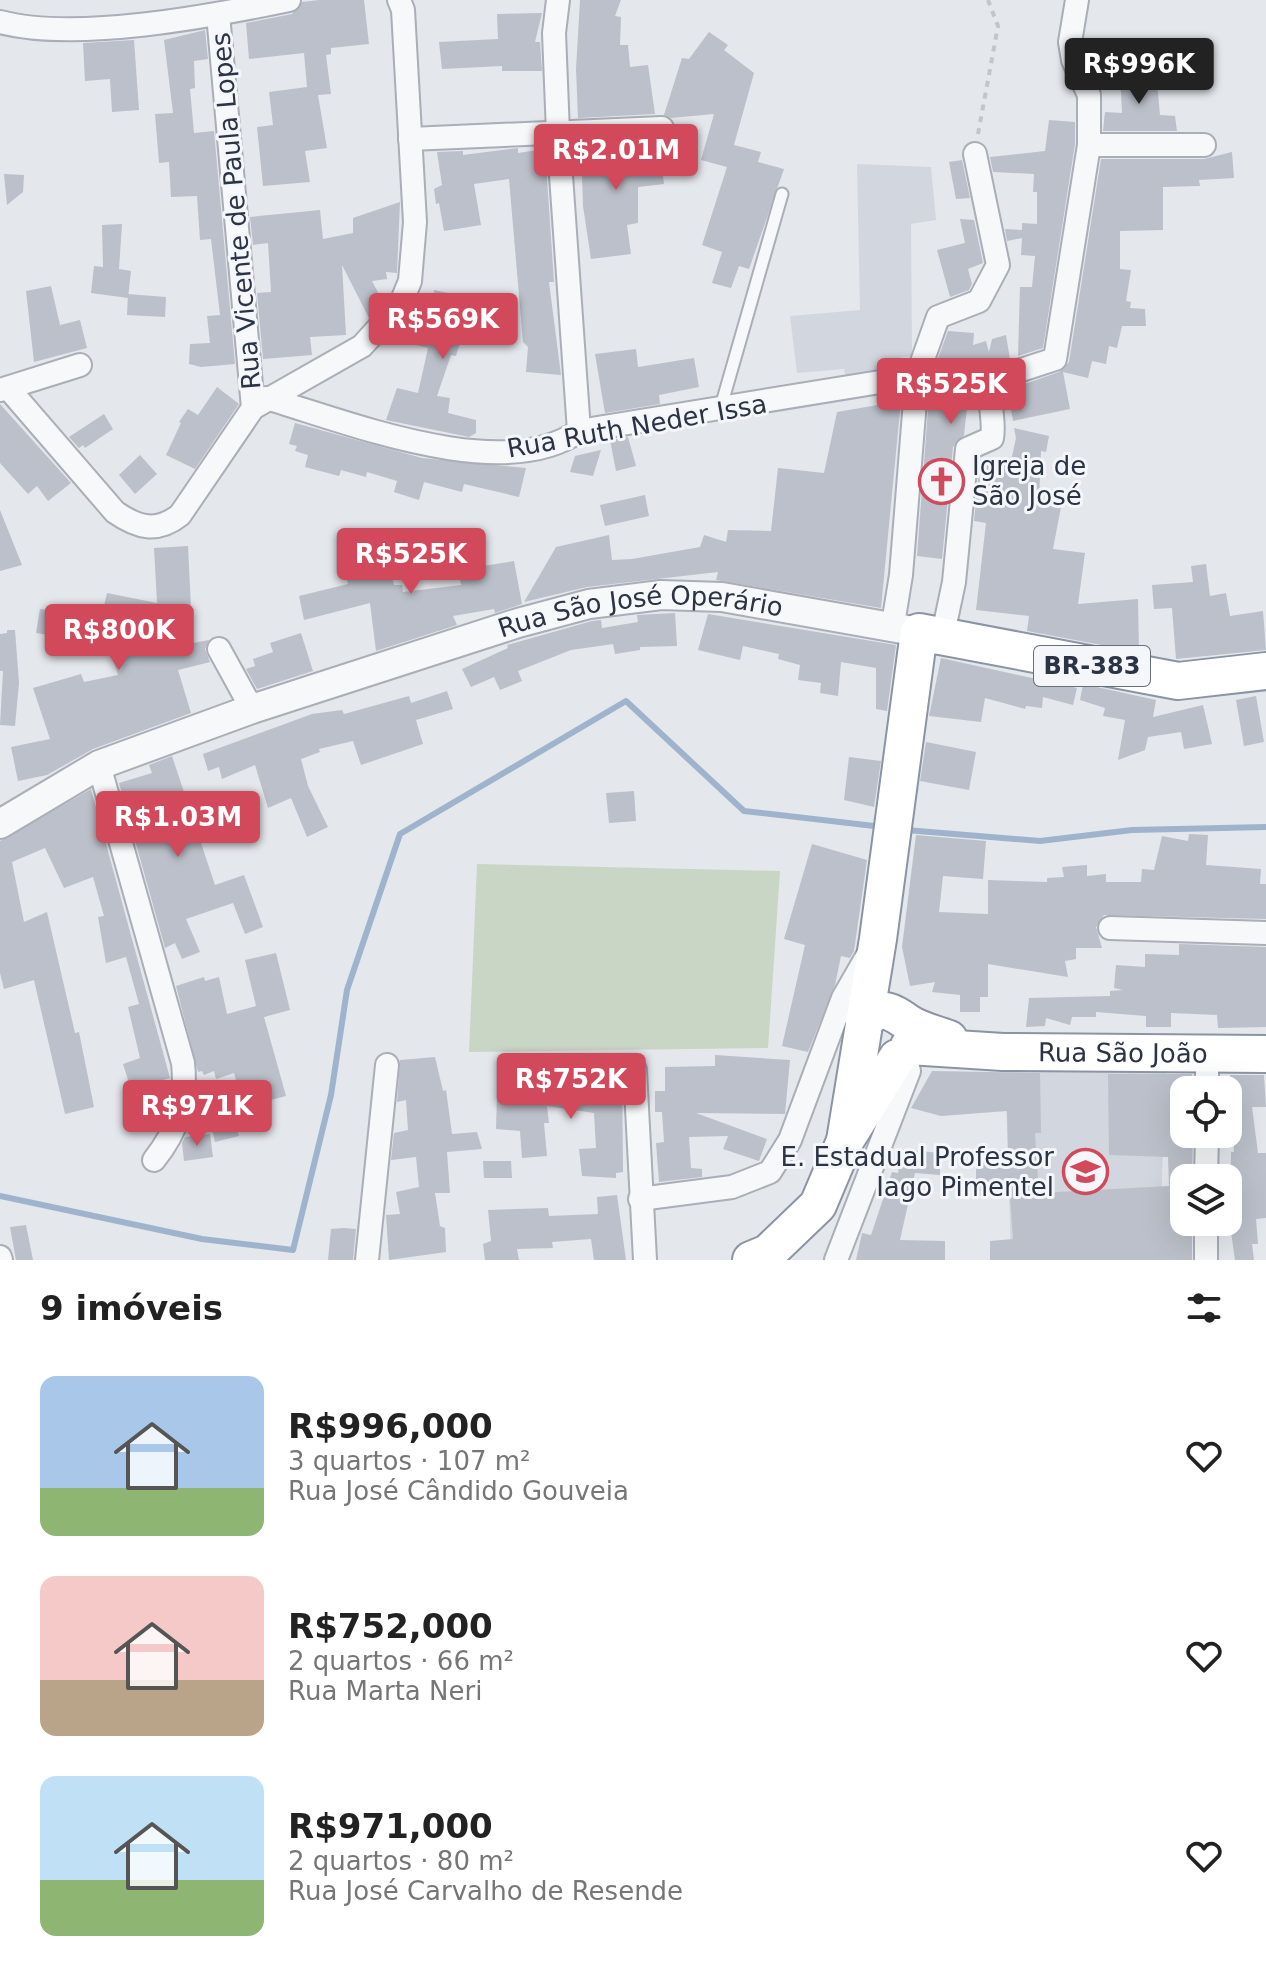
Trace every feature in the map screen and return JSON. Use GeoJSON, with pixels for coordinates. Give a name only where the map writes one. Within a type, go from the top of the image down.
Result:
{"type":"FeatureCollection","features":[{"type":"Feature","properties":{"kind":"highway","name":"Rua São José Operário"},"geometry":{"type":"LineString","coordinates":[[918,632],[1178,681],[1266,671]]}},
{"type":"Feature","properties":{"kind":"highway"},"geometry":{"type":"LineString","coordinates":[[751,1260],[768,1253],[818,1205],[891,1035],[877,947],[896,820],[918,632]]}},
{"type":"Feature","properties":{"kind":"highway","name":"Rua São João"},"geometry":{"type":"LineString","coordinates":[[891,1035],[980,1052],[1266,1054]]}},
{"type":"Feature","properties":{"kind":"street"},"geometry":{"type":"LineString","coordinates":[[0,22],[47,28],[105,27],[218,14],[289,0]]}},
{"type":"Feature","properties":{"kind":"street"},"geometry":{"type":"LineString","coordinates":[[80,365],[4,389],[115,512],[134,525],[153,528],[167,525],[180,515],[259,403],[362,346],[401,303],[414,252],[403,10],[399,0]]}},
{"type":"Feature","properties":{"kind":"street"},"geometry":{"type":"LineString","coordinates":[[558,0],[554,33],[558,133],[579,431]]}},
{"type":"Feature","properties":{"kind":"street"},"geometry":{"type":"LineString","coordinates":[[918,632],[954,582],[967,449],[992,438],[995,425],[990,394],[997,378],[1055,359],[1089,145],[1089,95],[1073,60],[1070,42],[1077,0]]}},
{"type":"Feature","properties":{"kind":"street","name":"Rua Vicente de Paula Lopes"},"geometry":{"type":"LineString","coordinates":[[218,14],[259,403]]}},
{"type":"Feature","properties":{"kind":"street"},"geometry":{"type":"LineString","coordinates":[[410,139],[662,128]]}},
{"type":"Feature","properties":{"kind":"street"},"geometry":{"type":"LineString","coordinates":[[1089,145],[1204,145]]}},
{"type":"Feature","properties":{"kind":"street"},"geometry":{"type":"LineString","coordinates":[[918,632],[901,575],[917,376],[938,317],[979,301],[998,265],[975,154]]}},
{"type":"Feature","properties":{"kind":"street","name":"Rua Ruth Neder Issa"},"geometry":{"type":"LineString","coordinates":[[259,403],[479,452],[561,444],[579,431],[720,411],[917,376]]}},
{"type":"Feature","properties":{"kind":"street","name":"Rua São José Operário"},"geometry":{"type":"LineString","coordinates":[[0,824],[99,765],[252,709],[518,623],[589,604],[661,595],[722,597],[918,632]]}},
{"type":"Feature","properties":{"kind":"street"},"geometry":{"type":"LineString","coordinates":[[219,649],[252,709]]}},
{"type":"Feature","properties":{"kind":"street"},"geometry":{"type":"LineString","coordinates":[[99,765],[183,1063],[184,1092],[180,1119],[154,1160]]}},
{"type":"Feature","properties":{"kind":"street"},"geometry":{"type":"LineString","coordinates":[[0,799],[42,800]]}},
{"type":"Feature","properties":{"kind":"street"},"geometry":{"type":"LineString","coordinates":[[1110,928],[1266,933]]}},
{"type":"Feature","properties":{"kind":"street"},"geometry":{"type":"LineString","coordinates":[[640,1199],[732,1187],[770,1172],[790,1140],[843,998],[877,947]]}},
{"type":"Feature","properties":{"kind":"street"},"geometry":{"type":"LineString","coordinates":[[836,1260],[909,1071],[891,1035]]}},
{"type":"Feature","properties":{"kind":"street"},"geometry":{"type":"LineString","coordinates":[[1207,1054],[1207,1076]]}},
{"type":"Feature","properties":{"kind":"street"},"geometry":{"type":"LineString","coordinates":[[367,1260],[387,1065]]}},
{"type":"Feature","properties":{"kind":"street"},"geometry":{"type":"LineString","coordinates":[[635,1070],[645,1260]]}},
{"type":"Feature","properties":{"kind":"street"},"geometry":{"type":"LineString","coordinates":[[1206,1236],[1206,1260]]}},
{"type":"Feature","properties":{"kind":"lane"},"geometry":{"type":"LineString","coordinates":[[720,411],[782,194]]}},
{"type":"Feature","properties":{"kind":"path"},"geometry":{"type":"LineString","coordinates":[[975,154],[998,26],[988,0]]}},
{"type":"Feature","properties":{"kind":"shaded area"},"geometry":{"type":"Polygon","coordinates":[[[857,164],[931,167],[936,220],[911,224],[912,356],[901,357],[903,371],[847,382],[844,369],[797,373],[790,316],[860,310],[857,164]]]}},
{"type":"Feature","properties":{"kind":"shaded area","name":"E. Estadual Professor Iago Pimentel"},"geometry":{"type":"Polygon","coordinates":[[[1005,1062],[1166,1067],[1159,1260],[1011,1260],[1005,1062]]]}},
{"type":"Feature","properties":{"kind":"green space"},"geometry":{"type":"Polygon","coordinates":[[[477,864],[780,871],[768,1048],[469,1052],[477,864]]]}},
{"type":"Feature","properties":{"kind":"building"},"geometry":{"type":"Polygon","coordinates":[[[364,0],[369,44],[331,48],[331,54],[326,55],[331,94],[318,95],[327,148],[305,151],[310,182],[263,186],[257,127],[273,125],[269,92],[307,87],[304,53],[249,59],[246,23],[292,14],[302,2],[364,0]]]}},
{"type":"Feature","properties":{"kind":"building"},"geometry":{"type":"Polygon","coordinates":[[[580,0],[621,0],[615,16],[621,17],[620,45],[628,45],[630,67],[648,65],[655,114],[578,118],[576,69],[580,0]]]}},
{"type":"Feature","properties":{"kind":"building"},"geometry":{"type":"Polygon","coordinates":[[[542,13],[535,42],[540,42],[542,71],[502,71],[502,66],[442,69],[439,42],[498,39],[497,14],[542,13]]]}},
{"type":"Feature","properties":{"kind":"building"},"geometry":{"type":"Polygon","coordinates":[[[205,30],[208,59],[194,61],[195,88],[190,89],[194,133],[214,131],[235,364],[201,367],[189,364],[190,344],[210,343],[207,316],[220,315],[211,239],[200,240],[197,196],[171,197],[169,162],[159,163],[155,114],[173,113],[164,40],[205,30]]]}},
{"type":"Feature","properties":{"kind":"building"},"geometry":{"type":"Polygon","coordinates":[[[709,32],[728,45],[724,50],[754,73],[734,145],[761,152],[758,162],[784,169],[749,269],[739,266],[731,288],[712,283],[722,252],[702,245],[727,167],[701,160],[714,114],[671,118],[664,115],[682,58],[689,59],[709,32]]]}},
{"type":"Feature","properties":{"kind":"building"},"geometry":{"type":"Polygon","coordinates":[[[134,40],[139,110],[112,112],[110,79],[85,81],[83,43],[134,40]]]}},
{"type":"Feature","properties":{"kind":"building"},"geometry":{"type":"Polygon","coordinates":[[[1156,72],[1160,115],[1175,116],[1177,131],[1103,131],[1105,112],[1122,113],[1120,73],[1156,72]]]}},
{"type":"Feature","properties":{"kind":"building"},"geometry":{"type":"Polygon","coordinates":[[[1049,120],[1075,122],[1075,144],[1043,348],[1018,356],[1020,287],[1032,287],[1035,256],[1021,255],[1022,238],[1007,241],[1005,229],[1022,230],[1022,223],[1037,224],[1037,192],[1033,192],[1034,174],[993,172],[990,157],[1045,151],[1049,120]]]}},
{"type":"Feature","properties":{"kind":"building"},"geometry":{"type":"Polygon","coordinates":[[[659,142],[664,184],[638,187],[638,223],[627,225],[631,254],[591,259],[583,206],[581,146],[659,142]]]}},
{"type":"Feature","properties":{"kind":"building"},"geometry":{"type":"Polygon","coordinates":[[[518,148],[518,153],[545,149],[554,282],[549,282],[561,375],[526,372],[528,347],[523,342],[509,179],[474,184],[481,225],[444,231],[439,203],[436,204],[434,189],[442,185],[437,152],[463,151],[463,155],[518,148]]]}},
{"type":"Feature","properties":{"kind":"building"},"geometry":{"type":"Polygon","coordinates":[[[1232,152],[1234,178],[1199,180],[1200,186],[1163,187],[1163,230],[1120,231],[1120,269],[1131,270],[1126,301],[1131,302],[1130,308],[1145,309],[1146,326],[1122,326],[1117,348],[1109,346],[1106,364],[1092,361],[1088,378],[1063,372],[1070,409],[1013,421],[1011,409],[1005,409],[1007,390],[1059,372],[1069,362],[1101,159],[1204,159],[1232,152]]]}},
{"type":"Feature","properties":{"kind":"building"},"geometry":{"type":"Polygon","coordinates":[[[962,160],[970,198],[956,199],[949,162],[962,160]]]}},
{"type":"Feature","properties":{"kind":"building"},"geometry":{"type":"Polygon","coordinates":[[[4,174],[24,175],[23,192],[7,205],[4,174]]]}},
{"type":"Feature","properties":{"kind":"building"},"geometry":{"type":"Polygon","coordinates":[[[400,202],[397,273],[386,272],[387,279],[372,281],[383,302],[369,318],[342,265],[346,335],[310,337],[312,355],[263,359],[257,293],[271,292],[268,243],[253,245],[250,217],[320,210],[323,239],[353,233],[353,218],[400,202]]]}},
{"type":"Feature","properties":{"kind":"building"},"geometry":{"type":"Polygon","coordinates":[[[960,219],[974,220],[983,263],[968,269],[972,284],[969,290],[950,297],[937,250],[965,243],[960,219]]]}},
{"type":"Feature","properties":{"kind":"building"},"geometry":{"type":"Polygon","coordinates":[[[122,224],[119,269],[131,271],[128,298],[91,293],[94,266],[103,267],[102,225],[122,224]]]}},
{"type":"Feature","properties":{"kind":"building"},"geometry":{"type":"Polygon","coordinates":[[[51,286],[60,325],[80,320],[87,348],[34,362],[26,291],[51,286]]]}},
{"type":"Feature","properties":{"kind":"building"},"geometry":{"type":"Polygon","coordinates":[[[434,290],[496,303],[502,338],[464,329],[456,356],[451,355],[437,396],[450,398],[448,413],[476,420],[476,433],[469,437],[386,420],[397,388],[418,393],[428,348],[409,343],[416,317],[430,321],[434,290]]]}},
{"type":"Feature","properties":{"kind":"building"},"geometry":{"type":"Polygon","coordinates":[[[128,294],[166,297],[165,317],[127,315],[128,294]]]}},
{"type":"Feature","properties":{"kind":"building","name":"Igreja de São José"},"geometry":{"type":"Polygon","coordinates":[[[948,331],[974,333],[973,345],[986,341],[989,352],[992,339],[1006,335],[1010,359],[985,371],[978,389],[977,408],[967,408],[964,435],[953,447],[942,559],[917,556],[929,396],[934,395],[938,358],[948,331]]]}},
{"type":"Feature","properties":{"kind":"building"},"geometry":{"type":"Polygon","coordinates":[[[636,349],[638,367],[694,358],[699,387],[659,395],[660,404],[605,413],[595,354],[636,349]]]}},
{"type":"Feature","properties":{"kind":"building"},"geometry":{"type":"Polygon","coordinates":[[[217,387],[239,404],[195,469],[166,455],[179,422],[188,409],[198,415],[217,387]]]}},
{"type":"Feature","properties":{"kind":"building"},"geometry":{"type":"Polygon","coordinates":[[[901,401],[881,608],[716,580],[718,572],[587,587],[524,602],[556,547],[609,535],[612,560],[632,559],[700,547],[704,535],[726,542],[728,530],[771,531],[778,468],[824,473],[837,412],[901,401]]]}},
{"type":"Feature","properties":{"kind":"building"},"geometry":{"type":"Polygon","coordinates":[[[0,404],[71,483],[48,501],[37,486],[28,494],[0,463],[0,404]]]}},
{"type":"Feature","properties":{"kind":"building"},"geometry":{"type":"Polygon","coordinates":[[[104,414],[113,429],[85,448],[83,445],[79,448],[69,437],[104,414]]]}},
{"type":"Feature","properties":{"kind":"building"},"geometry":{"type":"Polygon","coordinates":[[[295,423],[422,458],[526,468],[519,497],[464,484],[462,492],[424,482],[419,500],[394,492],[397,481],[367,472],[366,477],[341,470],[339,476],[305,467],[308,455],[295,451],[297,446],[289,444],[295,423]]]}},
{"type":"Feature","properties":{"kind":"building"},"geometry":{"type":"Polygon","coordinates":[[[1014,428],[1049,436],[1046,452],[1041,451],[1039,502],[1061,507],[1053,549],[1085,553],[1078,604],[1138,599],[1139,652],[1027,631],[1029,616],[976,610],[986,523],[974,521],[980,460],[1011,461],[1016,438],[1014,428]]]}},
{"type":"Feature","properties":{"kind":"building"},"geometry":{"type":"Polygon","coordinates":[[[628,437],[636,466],[616,471],[610,440],[628,437]]]}},
{"type":"Feature","properties":{"kind":"building"},"geometry":{"type":"Polygon","coordinates":[[[601,450],[593,476],[570,472],[575,456],[601,450]]]}},
{"type":"Feature","properties":{"kind":"building"},"geometry":{"type":"Polygon","coordinates":[[[140,455],[157,474],[135,494],[119,475],[140,455]]]}},
{"type":"Feature","properties":{"kind":"building"},"geometry":{"type":"Polygon","coordinates":[[[645,495],[649,516],[605,526],[600,505],[645,495]]]}},
{"type":"Feature","properties":{"kind":"building"},"geometry":{"type":"Polygon","coordinates":[[[0,510],[22,565],[0,571],[0,510]]]}},
{"type":"Feature","properties":{"kind":"building"},"geometry":{"type":"Polygon","coordinates":[[[384,539],[394,585],[402,585],[403,592],[461,585],[458,570],[514,561],[522,604],[495,613],[494,609],[453,616],[457,625],[376,651],[370,603],[304,620],[299,596],[348,584],[340,549],[384,539]]]}},
{"type":"Feature","properties":{"kind":"building"},"geometry":{"type":"Polygon","coordinates":[[[188,546],[191,608],[194,609],[183,645],[209,640],[205,649],[210,662],[178,670],[191,713],[93,749],[47,775],[18,781],[11,747],[50,739],[33,688],[81,674],[84,682],[118,675],[108,644],[36,633],[40,609],[57,611],[57,616],[100,623],[107,593],[157,603],[154,548],[188,546]]]}},
{"type":"Feature","properties":{"kind":"building"},"geometry":{"type":"Polygon","coordinates":[[[1206,564],[1210,596],[1226,593],[1230,616],[1263,611],[1266,650],[1176,659],[1172,608],[1154,609],[1152,585],[1193,582],[1191,566],[1206,564]]]}},
{"type":"Feature","properties":{"kind":"building"},"geometry":{"type":"Polygon","coordinates":[[[675,613],[677,646],[640,647],[640,650],[615,654],[613,644],[571,650],[518,671],[522,681],[500,690],[494,677],[471,687],[462,669],[508,648],[507,645],[592,621],[601,620],[602,628],[638,622],[637,615],[675,613]]]}},
{"type":"Feature","properties":{"kind":"building"},"geometry":{"type":"Polygon","coordinates":[[[708,614],[896,645],[887,711],[876,709],[876,668],[841,662],[838,696],[820,693],[821,683],[798,680],[800,665],[778,659],[779,654],[743,646],[740,660],[698,650],[708,614]]]}},
{"type":"Feature","properties":{"kind":"building"},"geometry":{"type":"Polygon","coordinates":[[[7,630],[15,630],[19,683],[15,726],[0,725],[3,671],[0,671],[0,634],[7,633],[7,630]]]}},
{"type":"Feature","properties":{"kind":"building"},"geometry":{"type":"Polygon","coordinates":[[[301,633],[313,671],[257,689],[246,669],[255,666],[253,659],[273,652],[270,643],[301,633]]]}},
{"type":"Feature","properties":{"kind":"building"},"geometry":{"type":"Polygon","coordinates":[[[941,658],[1077,688],[1073,705],[1043,697],[1042,708],[1026,706],[1025,709],[985,698],[981,722],[929,716],[941,658]]]}},
{"type":"Feature","properties":{"kind":"building"},"geometry":{"type":"Polygon","coordinates":[[[1083,684],[1156,700],[1153,717],[1203,705],[1212,744],[1184,749],[1181,732],[1148,737],[1145,750],[1118,760],[1125,720],[1103,716],[1105,708],[1080,700],[1083,684]]]}},
{"type":"Feature","properties":{"kind":"building"},"geometry":{"type":"Polygon","coordinates":[[[447,691],[453,709],[416,720],[423,744],[361,765],[353,741],[319,749],[320,752],[301,759],[308,786],[328,827],[307,837],[291,798],[268,808],[255,765],[222,779],[219,767],[208,771],[203,754],[312,714],[342,710],[344,714],[409,696],[411,703],[447,691]]]}},
{"type":"Feature","properties":{"kind":"building"},"geometry":{"type":"Polygon","coordinates":[[[1256,696],[1264,742],[1244,746],[1236,700],[1256,696]]]}},
{"type":"Feature","properties":{"kind":"building"},"geometry":{"type":"Polygon","coordinates":[[[926,742],[976,752],[969,790],[920,781],[926,742]]]}},
{"type":"Feature","properties":{"kind":"building"},"geometry":{"type":"Polygon","coordinates":[[[172,756],[215,885],[244,875],[263,927],[245,934],[233,903],[186,919],[200,952],[182,959],[175,943],[165,948],[119,783],[152,773],[149,765],[172,756]]]}},
{"type":"Feature","properties":{"kind":"building"},"geometry":{"type":"Polygon","coordinates":[[[849,757],[881,761],[874,807],[844,800],[849,757]]]}},
{"type":"Feature","properties":{"kind":"building"},"geometry":{"type":"Polygon","coordinates":[[[91,789],[170,1078],[131,1089],[123,1064],[140,1058],[128,1007],[139,1004],[126,957],[106,963],[98,917],[104,916],[93,877],[64,888],[45,848],[12,862],[24,922],[47,912],[75,1033],[79,1032],[94,1107],[65,1114],[34,980],[4,989],[0,973],[0,841],[91,789]]]}},
{"type":"Feature","properties":{"kind":"building"},"geometry":{"type":"Polygon","coordinates":[[[634,791],[636,821],[609,823],[606,793],[634,791]]]}},
{"type":"Feature","properties":{"kind":"building"},"geometry":{"type":"Polygon","coordinates":[[[1189,834],[1208,835],[1206,865],[1261,869],[1260,884],[1266,884],[1266,919],[1104,915],[1096,927],[1102,948],[1076,948],[1076,959],[1065,961],[1068,977],[988,964],[988,997],[980,997],[980,1012],[960,1012],[960,995],[932,992],[935,982],[910,986],[902,947],[916,835],[986,841],[983,879],[943,876],[939,912],[988,914],[988,880],[1047,882],[1047,878],[1064,877],[1062,867],[1087,865],[1087,876],[1106,874],[1106,882],[1141,882],[1142,869],[1154,870],[1162,836],[1188,841],[1189,834]]]}},
{"type":"Feature","properties":{"kind":"building"},"geometry":{"type":"Polygon","coordinates":[[[812,844],[867,860],[854,951],[850,958],[841,956],[835,985],[808,1052],[782,1046],[805,945],[784,939],[812,844]]]}},
{"type":"Feature","properties":{"kind":"building"},"geometry":{"type":"Polygon","coordinates":[[[1179,944],[1266,947],[1266,1027],[1218,1028],[1217,1015],[1171,1013],[1171,1027],[1146,1027],[1146,1016],[1096,1012],[1096,1017],[1072,1017],[1070,1025],[1046,1018],[1045,1026],[1026,1027],[1029,998],[1110,996],[1110,991],[1123,990],[1114,988],[1116,965],[1145,967],[1145,954],[1179,955],[1179,944]]]}},
{"type":"Feature","properties":{"kind":"building"},"geometry":{"type":"Polygon","coordinates":[[[276,953],[290,1010],[264,1017],[286,1096],[243,1107],[234,1073],[216,1079],[214,1071],[204,1075],[202,1071],[198,1072],[176,986],[204,977],[205,981],[219,977],[227,1014],[256,1006],[245,960],[276,953]]]}},
{"type":"Feature","properties":{"kind":"building"},"geometry":{"type":"Polygon","coordinates":[[[715,1055],[790,1060],[785,1114],[696,1113],[767,1139],[759,1161],[723,1149],[728,1136],[689,1137],[691,1168],[702,1169],[702,1177],[659,1182],[656,1143],[664,1142],[662,1112],[655,1112],[655,1091],[665,1091],[665,1067],[715,1066],[715,1055]]]}},
{"type":"Feature","properties":{"kind":"building"},"geometry":{"type":"Polygon","coordinates":[[[435,1057],[443,1091],[446,1090],[452,1134],[477,1132],[482,1149],[447,1152],[450,1193],[435,1193],[440,1226],[445,1228],[446,1252],[389,1260],[386,1215],[400,1214],[396,1192],[419,1187],[416,1157],[391,1160],[394,1133],[408,1130],[406,1100],[397,1102],[400,1060],[435,1057]]]}},
{"type":"Feature","properties":{"kind":"building"},"geometry":{"type":"Polygon","coordinates":[[[604,1066],[622,1066],[623,1172],[616,1173],[616,1178],[582,1176],[579,1149],[596,1148],[594,1113],[547,1106],[549,1123],[544,1123],[547,1156],[522,1158],[520,1131],[496,1129],[497,1093],[546,1093],[546,1085],[570,1083],[572,1093],[604,1085],[604,1066]]]}},
{"type":"Feature","properties":{"kind":"building","name":"E. Estadual Professor Iago Pimentel"},"geometry":{"type":"Polygon","coordinates":[[[932,1071],[1040,1073],[1041,1133],[1035,1133],[1039,1193],[1169,1186],[1168,1157],[1109,1155],[1108,1074],[1192,1074],[1170,1076],[1170,1148],[1193,1148],[1192,1164],[1170,1164],[1170,1236],[1192,1236],[1192,1260],[990,1260],[990,1241],[1013,1239],[1010,1197],[976,1196],[976,1151],[1008,1150],[1007,1111],[941,1116],[911,1108],[932,1071]]]}},
{"type":"Feature","properties":{"kind":"building"},"geometry":{"type":"Polygon","coordinates":[[[1264,1075],[1266,1107],[1252,1107],[1258,1153],[1266,1153],[1266,1218],[1256,1219],[1258,1244],[1252,1244],[1254,1260],[1235,1260],[1232,1236],[1242,1236],[1242,1164],[1231,1164],[1231,1152],[1234,1152],[1234,1148],[1242,1148],[1242,1076],[1230,1076],[1264,1075]]]}},
{"type":"Feature","properties":{"kind":"building"},"geometry":{"type":"Polygon","coordinates":[[[233,1114],[239,1136],[215,1142],[210,1120],[233,1114]]]}},
{"type":"Feature","properties":{"kind":"building"},"geometry":{"type":"Polygon","coordinates":[[[210,1134],[213,1157],[184,1161],[182,1143],[185,1137],[210,1134]]]}},
{"type":"Feature","properties":{"kind":"building"},"geometry":{"type":"Polygon","coordinates":[[[901,1149],[940,1153],[940,1175],[915,1173],[900,1240],[945,1241],[945,1260],[856,1260],[862,1233],[871,1235],[892,1172],[898,1173],[901,1149]]]}},
{"type":"Feature","properties":{"kind":"building"},"geometry":{"type":"Polygon","coordinates":[[[483,1161],[511,1161],[512,1178],[484,1178],[483,1161]]]}},
{"type":"Feature","properties":{"kind":"building"},"geometry":{"type":"Polygon","coordinates":[[[617,1195],[626,1260],[594,1260],[591,1239],[552,1242],[553,1248],[517,1249],[519,1260],[485,1260],[483,1244],[491,1241],[488,1210],[548,1208],[549,1216],[598,1214],[597,1197],[617,1195]]]}},
{"type":"Feature","properties":{"kind":"building"},"geometry":{"type":"Polygon","coordinates":[[[26,1225],[33,1260],[16,1260],[10,1227],[26,1225]]]}},
{"type":"Feature","properties":{"kind":"building"},"geometry":{"type":"Polygon","coordinates":[[[331,1229],[356,1229],[353,1260],[328,1260],[331,1229]]]}},
{"type":"Feature","properties":{"kind":"waterway"},"geometry":{"type":"LineString","coordinates":[[0,1196],[202,1239],[293,1250],[331,1095],[347,990],[400,834],[626,701],[744,811],[883,827]]}},
{"type":"Feature","properties":{"kind":"waterway"},"geometry":{"type":"LineString","coordinates":[[906,830],[1040,841],[1132,830],[1266,827]]}},
{"type":"Feature","properties":{"kind":"place","name":"Igreja de São José"},"geometry":{"type":"Point","coordinates":[941,481]}},
{"type":"Feature","properties":{"kind":"place","name":"E. Estadual Professor Iago Pimentel"},"geometry":{"type":"Point","coordinates":[1085,1172]}}]}
